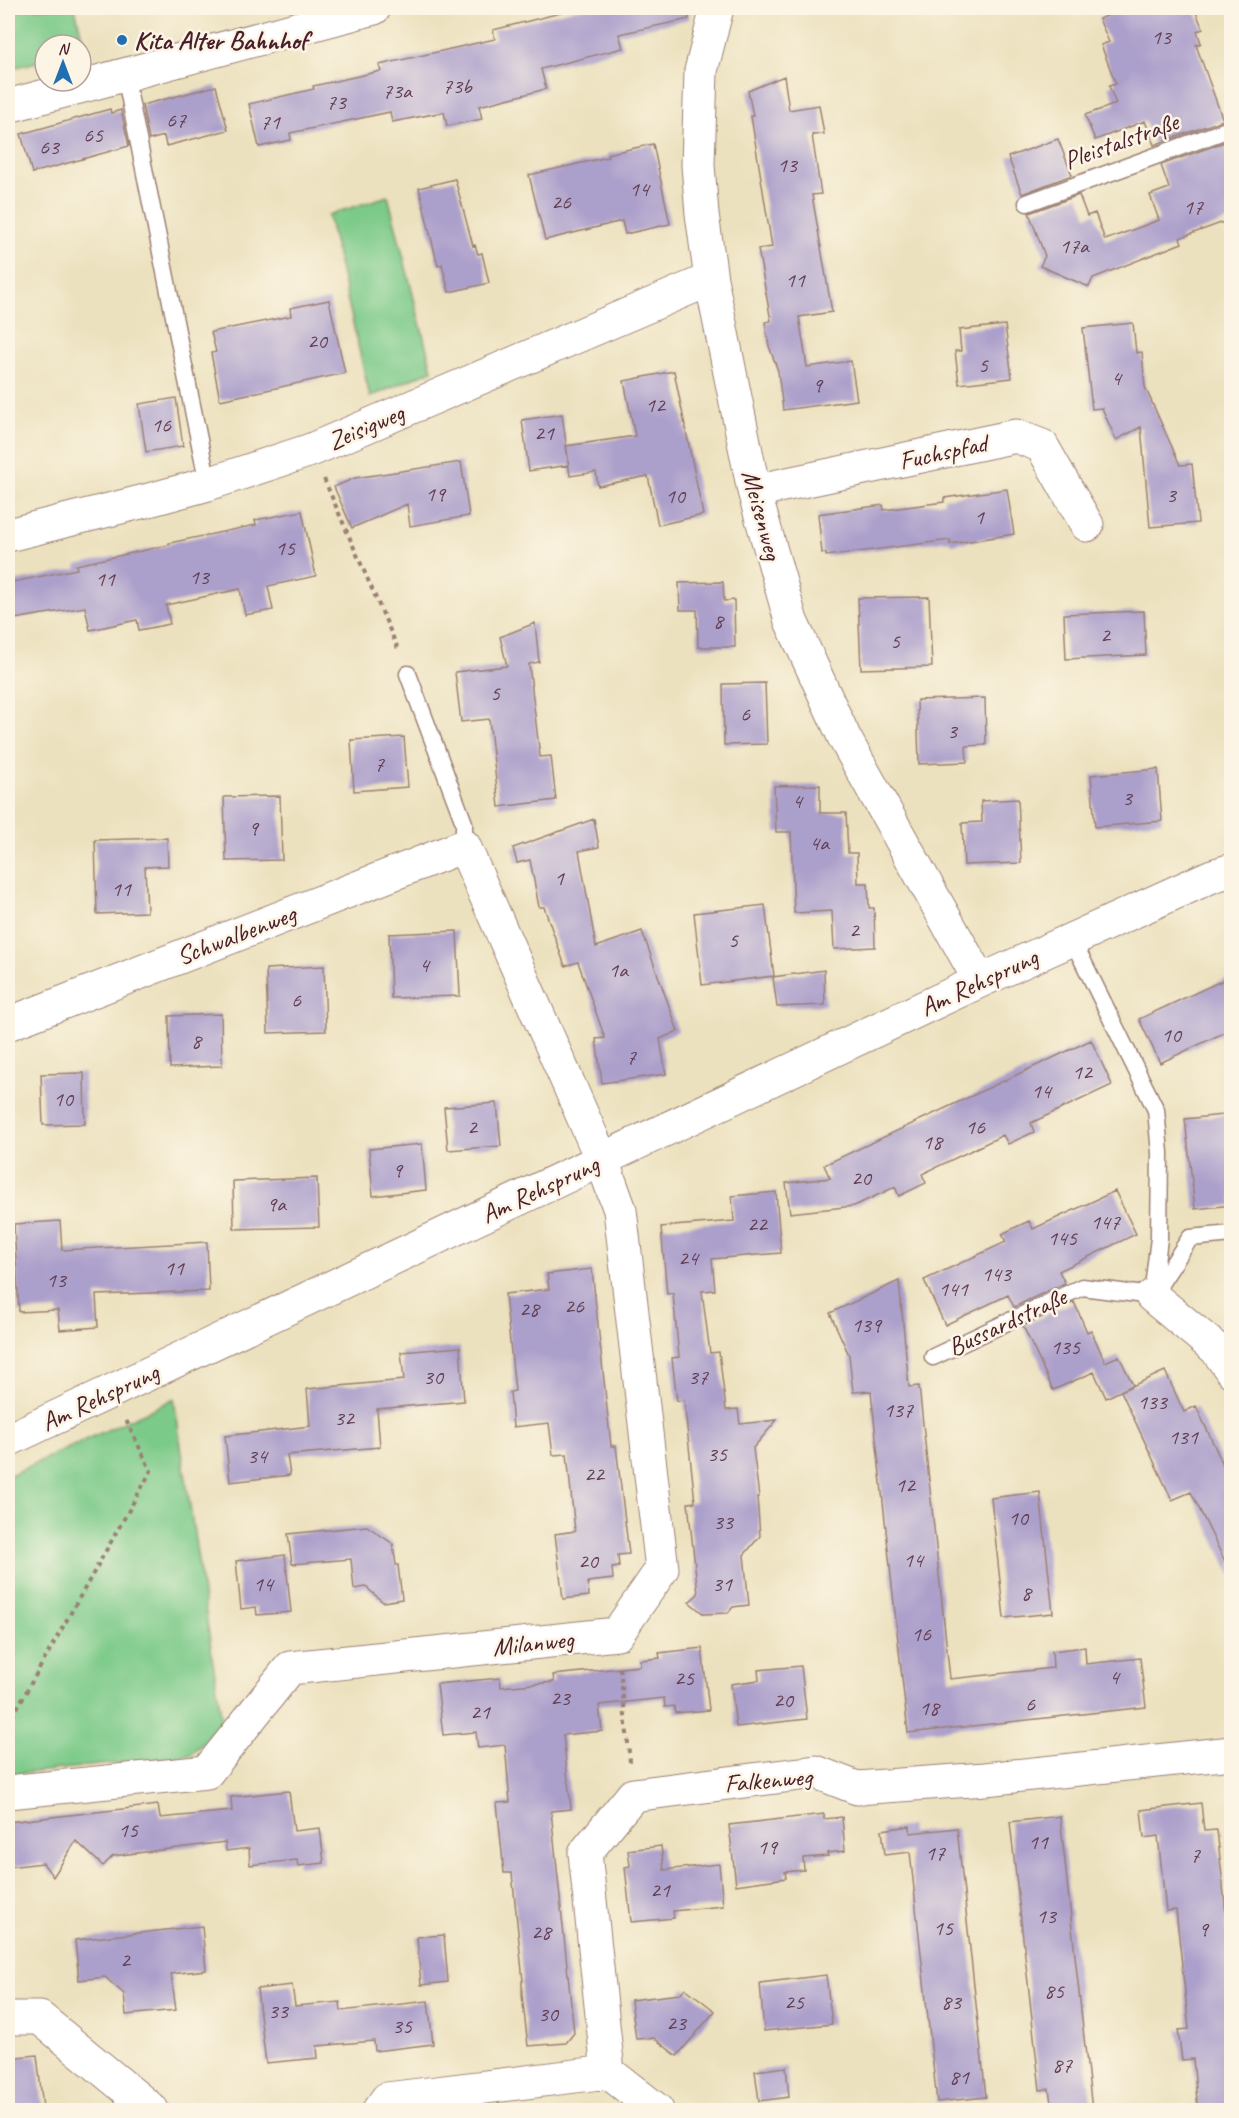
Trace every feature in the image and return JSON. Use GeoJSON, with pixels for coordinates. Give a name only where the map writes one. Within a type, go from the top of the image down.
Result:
{"type":"FeatureCollection","features":[{"type":"Feature","properties":{"kind":"street"},"geometry":{"type":"LineString","coordinates":[[8,106],[374,8]]}},
{"type":"Feature","properties":{"kind":"street","name":"Meisenweg"},"geometry":{"type":"LineString","coordinates":[[717,8],[701,71],[698,165],[711,279],[754,491],[791,621],[845,740],[980,981]]}},
{"type":"Feature","properties":{"kind":"street","name":"Zeisigweg"},"geometry":{"type":"LineString","coordinates":[[8,535],[208,484],[311,450],[711,279]]}},
{"type":"Feature","properties":{"kind":"street","name":"Fuchspfad"},"geometry":{"type":"LineString","coordinates":[[754,491],[1016,436],[1042,446],[1087,525]]}},
{"type":"Feature","properties":{"kind":"street"},"geometry":{"type":"LineString","coordinates":[[464,846],[602,1160],[620,1210],[662,1569],[617,1634]]}},
{"type":"Feature","properties":{"kind":"street","name":"Schwalbenweg"},"geometry":{"type":"LineString","coordinates":[[8,1024],[464,846]]}},
{"type":"Feature","properties":{"kind":"street","name":"Am Rehsprung"},"geometry":{"type":"LineString","coordinates":[[8,1440],[980,981],[1212,876],[1232,870]]}},
{"type":"Feature","properties":{"kind":"street"},"geometry":{"type":"LineString","coordinates":[[1152,1296],[1216,1349],[1232,1371]]}},
{"type":"Feature","properties":{"kind":"street","name":"Milanweg"},"geometry":{"type":"LineString","coordinates":[[8,1792],[207,1772],[290,1668],[617,1634]]}},
{"type":"Feature","properties":{"kind":"street","name":"Falkenweg"},"geometry":{"type":"LineString","coordinates":[[633,1795],[816,1772],[857,1788],[985,1779],[1232,1753]]}},
{"type":"Feature","properties":{"kind":"street"},"geometry":{"type":"LineString","coordinates":[[608,2072],[585,1853],[633,1795]]}},
{"type":"Feature","properties":{"kind":"street"},"geometry":{"type":"LineString","coordinates":[[8,2018],[40,2018],[152,2110]]}},
{"type":"Feature","properties":{"kind":"street"},"geometry":{"type":"LineString","coordinates":[[379,2110],[387,2099],[608,2072],[657,2110]]}},
{"type":"Feature","properties":{"kind":"lane"},"geometry":{"type":"LineString","coordinates":[[125,75],[208,484]]}},
{"type":"Feature","properties":{"kind":"lane","name":"Pleistalstraße"},"geometry":{"type":"LineString","coordinates":[[1027,203],[1232,128]]}},
{"type":"Feature","properties":{"kind":"lane"},"geometry":{"type":"LineString","coordinates":[[408,674],[464,823],[464,846]]}},
{"type":"Feature","properties":{"kind":"lane"},"geometry":{"type":"LineString","coordinates":[[1072,939],[1156,1110],[1160,1153],[1159,1238],[1152,1296]]}},
{"type":"Feature","properties":{"kind":"lane"},"geometry":{"type":"LineString","coordinates":[[1152,1296],[1190,1238],[1232,1234]]}},
{"type":"Feature","properties":{"kind":"lane","name":"Bussardstraße"},"geometry":{"type":"LineString","coordinates":[[933,1357],[1082,1287],[1152,1296]]}},
{"type":"Feature","properties":{"kind":"path"},"geometry":{"type":"LineString","coordinates":[[311,450],[408,674]]}},
{"type":"Feature","properties":{"kind":"path"},"geometry":{"type":"LineString","coordinates":[[8,1724],[151,1471],[112,1391]]}},
{"type":"Feature","properties":{"kind":"path"},"geometry":{"type":"LineString","coordinates":[[617,1634],[633,1795]]}},
{"type":"Feature","properties":{"kind":"green space"},"geometry":{"type":"Polygon","coordinates":[[[8,8],[75,8],[81,33],[33,33],[33,63],[8,69],[8,8]]]}},
{"type":"Feature","properties":{"kind":"green space"},"geometry":{"type":"Polygon","coordinates":[[[388,196],[432,370],[370,397],[328,215],[388,196]]]}},
{"type":"Feature","properties":{"kind":"green space"},"geometry":{"type":"Polygon","coordinates":[[[174,1399],[222,1722],[191,1755],[8,1775],[8,1476],[174,1399]]]}},
{"type":"Feature","properties":{"kind":"building"},"geometry":{"type":"Polygon","coordinates":[[[580,8],[687,8],[689,19],[619,34],[623,48],[541,69],[546,89],[479,106],[482,119],[447,126],[444,112],[392,122],[390,112],[290,133],[291,140],[259,147],[249,104],[314,89],[313,86],[381,71],[379,65],[495,39],[493,30],[580,8]]]}},
{"type":"Feature","properties":{"kind":"building"},"geometry":{"type":"Polygon","coordinates":[[[1127,8],[1194,8],[1203,29],[1197,31],[1201,43],[1196,45],[1223,120],[1154,145],[1145,121],[1095,140],[1085,115],[1116,104],[1109,86],[1116,84],[1101,45],[1109,42],[1099,19],[1127,8]]]}},
{"type":"Feature","properties":{"kind":"building"},"geometry":{"type":"Polygon","coordinates":[[[784,76],[789,110],[819,105],[824,134],[812,135],[821,194],[812,195],[832,312],[799,317],[807,367],[851,361],[857,400],[783,410],[778,371],[769,346],[765,322],[771,321],[758,249],[772,247],[748,91],[784,76]]]}},
{"type":"Feature","properties":{"kind":"building"},"geometry":{"type":"Polygon","coordinates":[[[216,86],[228,130],[166,146],[164,136],[149,140],[142,105],[216,86]]]}},
{"type":"Feature","properties":{"kind":"building"},"geometry":{"type":"Polygon","coordinates":[[[110,109],[111,113],[121,110],[129,146],[32,173],[21,134],[110,109]]]}},
{"type":"Feature","properties":{"kind":"building"},"geometry":{"type":"Polygon","coordinates":[[[1058,139],[1072,175],[1022,194],[1008,157],[1058,139]]]}},
{"type":"Feature","properties":{"kind":"building"},"geometry":{"type":"Polygon","coordinates":[[[1230,140],[1232,145],[1232,219],[1180,238],[1182,243],[1093,278],[1089,287],[1040,266],[1045,256],[1029,213],[1079,195],[1087,216],[1095,213],[1105,240],[1159,220],[1150,195],[1169,188],[1161,165],[1230,140]]]}},
{"type":"Feature","properties":{"kind":"building"},"geometry":{"type":"Polygon","coordinates":[[[653,144],[670,224],[625,234],[622,221],[545,240],[529,175],[653,144]]]}},
{"type":"Feature","properties":{"kind":"building"},"geometry":{"type":"Polygon","coordinates":[[[455,179],[473,246],[475,245],[478,254],[482,253],[489,283],[449,292],[442,264],[438,266],[419,188],[455,179]]]}},
{"type":"Feature","properties":{"kind":"building"},"geometry":{"type":"Polygon","coordinates":[[[329,300],[345,373],[220,400],[211,353],[216,352],[211,332],[291,316],[290,308],[329,300]]]}},
{"type":"Feature","properties":{"kind":"building"},"geometry":{"type":"Polygon","coordinates":[[[1133,323],[1136,353],[1142,352],[1145,387],[1180,465],[1192,464],[1198,523],[1150,527],[1141,427],[1116,440],[1102,408],[1092,409],[1083,328],[1133,323]]]}},
{"type":"Feature","properties":{"kind":"building"},"geometry":{"type":"Polygon","coordinates":[[[1005,325],[1012,378],[959,384],[955,351],[961,351],[959,330],[1005,325]]]}},
{"type":"Feature","properties":{"kind":"building"},"geometry":{"type":"Polygon","coordinates":[[[674,371],[703,515],[658,525],[648,476],[598,486],[596,472],[570,476],[566,446],[635,436],[624,381],[674,371]]]}},
{"type":"Feature","properties":{"kind":"building"},"geometry":{"type":"Polygon","coordinates":[[[176,398],[183,446],[146,452],[139,404],[176,398]]]}},
{"type":"Feature","properties":{"kind":"building"},"geometry":{"type":"Polygon","coordinates":[[[562,414],[569,465],[529,471],[522,420],[562,414]]]}},
{"type":"Feature","properties":{"kind":"building"},"geometry":{"type":"Polygon","coordinates":[[[461,462],[469,516],[410,526],[407,504],[352,528],[334,487],[355,478],[461,462]]]}},
{"type":"Feature","properties":{"kind":"building"},"geometry":{"type":"Polygon","coordinates":[[[1007,489],[1014,534],[950,544],[950,540],[826,556],[826,553],[822,553],[818,514],[883,505],[884,510],[944,502],[944,498],[1007,489]]]}},
{"type":"Feature","properties":{"kind":"building"},"geometry":{"type":"Polygon","coordinates":[[[302,511],[316,576],[268,586],[273,610],[245,615],[240,589],[166,605],[170,624],[139,630],[137,620],[90,630],[85,607],[8,620],[8,583],[77,569],[76,565],[256,525],[255,520],[302,511]]]}},
{"type":"Feature","properties":{"kind":"building"},"geometry":{"type":"Polygon","coordinates":[[[723,582],[724,601],[734,600],[735,647],[698,647],[697,610],[680,610],[679,583],[723,582]]]}},
{"type":"Feature","properties":{"kind":"building"},"geometry":{"type":"Polygon","coordinates":[[[929,597],[932,667],[861,669],[858,598],[929,597]]]}},
{"type":"Feature","properties":{"kind":"building"},"geometry":{"type":"Polygon","coordinates":[[[1144,611],[1146,655],[1066,659],[1064,614],[1144,611]]]}},
{"type":"Feature","properties":{"kind":"building"},"geometry":{"type":"Polygon","coordinates":[[[535,623],[539,662],[529,664],[540,757],[551,756],[556,800],[499,807],[489,719],[461,722],[455,672],[507,666],[500,637],[535,623]]]}},
{"type":"Feature","properties":{"kind":"building"},"geometry":{"type":"Polygon","coordinates":[[[765,683],[767,744],[724,745],[723,684],[765,683]]]}},
{"type":"Feature","properties":{"kind":"building"},"geometry":{"type":"Polygon","coordinates":[[[985,698],[986,745],[966,746],[967,762],[919,764],[917,700],[985,698]]]}},
{"type":"Feature","properties":{"kind":"building"},"geometry":{"type":"Polygon","coordinates":[[[404,737],[408,787],[354,791],[351,740],[404,737]]]}},
{"type":"Feature","properties":{"kind":"building"},"geometry":{"type":"Polygon","coordinates":[[[1158,769],[1162,821],[1095,827],[1091,775],[1158,769]]]}},
{"type":"Feature","properties":{"kind":"building"},"geometry":{"type":"Polygon","coordinates":[[[820,785],[820,813],[846,813],[848,853],[857,853],[858,883],[868,883],[869,908],[874,908],[875,947],[834,949],[832,911],[794,913],[791,832],[776,832],[774,786],[820,785]]]}},
{"type":"Feature","properties":{"kind":"building"},"geometry":{"type":"Polygon","coordinates":[[[280,796],[282,860],[226,861],[224,797],[280,796]]]}},
{"type":"Feature","properties":{"kind":"building"},"geometry":{"type":"Polygon","coordinates":[[[1018,799],[1021,863],[964,865],[962,823],[982,822],[981,801],[1018,799]]]}},
{"type":"Feature","properties":{"kind":"building"},"geometry":{"type":"Polygon","coordinates":[[[594,819],[599,847],[579,851],[596,947],[642,931],[678,1031],[660,1039],[666,1074],[602,1083],[596,1039],[605,1038],[578,962],[565,966],[544,907],[539,907],[530,860],[517,863],[513,848],[594,819]]]}},
{"type":"Feature","properties":{"kind":"building"},"geometry":{"type":"Polygon","coordinates":[[[167,838],[168,866],[145,867],[147,912],[97,914],[95,840],[167,838]]]}},
{"type":"Feature","properties":{"kind":"building"},"geometry":{"type":"Polygon","coordinates":[[[765,905],[774,976],[702,985],[694,913],[765,905]]]}},
{"type":"Feature","properties":{"kind":"building"},"geometry":{"type":"Polygon","coordinates":[[[457,931],[460,996],[391,998],[389,934],[457,931]]]}},
{"type":"Feature","properties":{"kind":"building"},"geometry":{"type":"Polygon","coordinates":[[[324,966],[326,1031],[268,1033],[266,969],[324,966]]]}},
{"type":"Feature","properties":{"kind":"building"},"geometry":{"type":"Polygon","coordinates":[[[824,970],[825,1005],[777,1007],[773,977],[824,970]]]}},
{"type":"Feature","properties":{"kind":"building"},"geometry":{"type":"Polygon","coordinates":[[[1232,976],[1232,1029],[1160,1063],[1139,1019],[1232,976]]]}},
{"type":"Feature","properties":{"kind":"building"},"geometry":{"type":"Polygon","coordinates":[[[221,1014],[222,1066],[170,1068],[169,1016],[221,1014]]]}},
{"type":"Feature","properties":{"kind":"building"},"geometry":{"type":"Polygon","coordinates":[[[1091,1040],[1112,1085],[1031,1123],[1034,1132],[1008,1144],[1003,1135],[922,1174],[926,1183],[899,1196],[895,1187],[854,1206],[790,1213],[786,1183],[830,1178],[824,1165],[1091,1040]]]}},
{"type":"Feature","properties":{"kind":"building"},"geometry":{"type":"Polygon","coordinates":[[[84,1073],[85,1124],[43,1125],[41,1074],[84,1073]]]}},
{"type":"Feature","properties":{"kind":"building"},"geometry":{"type":"Polygon","coordinates":[[[497,1103],[501,1146],[448,1150],[444,1107],[497,1103]]]}},
{"type":"Feature","properties":{"kind":"building"},"geometry":{"type":"Polygon","coordinates":[[[1232,1114],[1232,1205],[1195,1209],[1185,1119],[1232,1114]]]}},
{"type":"Feature","properties":{"kind":"building"},"geometry":{"type":"Polygon","coordinates":[[[422,1144],[426,1190],[373,1196],[369,1149],[422,1144]]]}},
{"type":"Feature","properties":{"kind":"building"},"geometry":{"type":"Polygon","coordinates":[[[317,1178],[319,1227],[234,1229],[233,1181],[317,1178]]]}},
{"type":"Feature","properties":{"kind":"building"},"geometry":{"type":"Polygon","coordinates":[[[1115,1191],[1136,1234],[1059,1271],[1065,1283],[1014,1307],[1008,1295],[945,1325],[924,1280],[1006,1242],[1002,1234],[1016,1227],[1029,1221],[1033,1229],[1115,1191]]]}},
{"type":"Feature","properties":{"kind":"building"},"geometry":{"type":"Polygon","coordinates":[[[776,1192],[781,1253],[712,1259],[715,1290],[702,1291],[710,1353],[719,1352],[726,1410],[738,1409],[740,1424],[777,1420],[753,1448],[759,1497],[757,1497],[760,1536],[744,1555],[749,1605],[733,1607],[728,1613],[704,1614],[689,1602],[698,1594],[688,1503],[695,1502],[684,1400],[677,1401],[672,1358],[679,1357],[673,1293],[667,1294],[661,1227],[734,1221],[732,1196],[776,1192]]]}},
{"type":"Feature","properties":{"kind":"building"},"geometry":{"type":"Polygon","coordinates":[[[60,1221],[62,1250],[207,1242],[209,1291],[96,1295],[98,1327],[60,1330],[58,1310],[19,1312],[14,1224],[60,1221]]]}},
{"type":"Feature","properties":{"kind":"building"},"geometry":{"type":"Polygon","coordinates":[[[592,1269],[611,1446],[616,1446],[629,1554],[618,1555],[619,1567],[612,1568],[613,1579],[588,1582],[589,1596],[563,1599],[555,1534],[575,1531],[567,1454],[553,1455],[549,1423],[513,1427],[510,1392],[515,1391],[505,1294],[549,1289],[547,1274],[592,1269]]]}},
{"type":"Feature","properties":{"kind":"building"},"geometry":{"type":"Polygon","coordinates":[[[899,1281],[909,1387],[919,1386],[950,1679],[1053,1668],[1052,1651],[1085,1647],[1086,1664],[1140,1658],[1146,1707],[908,1733],[871,1391],[853,1392],[849,1355],[830,1313],[899,1281]]]}},
{"type":"Feature","properties":{"kind":"building"},"geometry":{"type":"Polygon","coordinates":[[[1074,1302],[1087,1332],[1091,1330],[1105,1362],[1119,1356],[1133,1385],[1106,1398],[1094,1372],[1053,1390],[1023,1326],[1074,1302]]]}},
{"type":"Feature","properties":{"kind":"building"},"geometry":{"type":"Polygon","coordinates":[[[460,1347],[464,1401],[377,1409],[380,1447],[287,1455],[290,1475],[230,1482],[225,1436],[310,1426],[307,1389],[404,1380],[401,1352],[460,1347]]]}},
{"type":"Feature","properties":{"kind":"building"},"geometry":{"type":"Polygon","coordinates":[[[1165,1371],[1184,1412],[1196,1406],[1232,1484],[1232,1576],[1191,1492],[1172,1500],[1121,1391],[1165,1371]]]}},
{"type":"Feature","properties":{"kind":"building"},"geometry":{"type":"Polygon","coordinates":[[[1040,1492],[1053,1613],[1004,1618],[991,1498],[1040,1492]]]}},
{"type":"Feature","properties":{"kind":"building"},"geometry":{"type":"Polygon","coordinates":[[[367,1526],[393,1544],[402,1599],[383,1602],[366,1587],[354,1589],[351,1559],[292,1564],[288,1534],[367,1526]]]}},
{"type":"Feature","properties":{"kind":"building"},"geometry":{"type":"Polygon","coordinates":[[[285,1555],[291,1612],[257,1615],[256,1607],[241,1609],[236,1561],[285,1555]]]}},
{"type":"Feature","properties":{"kind":"building"},"geometry":{"type":"Polygon","coordinates":[[[702,1648],[709,1710],[675,1713],[674,1706],[665,1707],[664,1698],[599,1705],[602,1731],[563,1735],[571,1809],[551,1811],[574,2033],[566,2043],[528,2046],[512,1873],[504,1873],[497,1803],[510,1802],[505,1745],[478,1748],[476,1732],[443,1735],[437,1684],[500,1678],[501,1687],[554,1682],[553,1675],[640,1666],[640,1660],[660,1658],[659,1653],[702,1648]]]}},
{"type":"Feature","properties":{"kind":"building"},"geometry":{"type":"Polygon","coordinates":[[[801,1666],[807,1719],[736,1727],[731,1684],[759,1680],[758,1670],[801,1666]]]}},
{"type":"Feature","properties":{"kind":"building"},"geometry":{"type":"Polygon","coordinates":[[[289,1791],[294,1831],[320,1828],[324,1863],[298,1866],[297,1860],[250,1865],[249,1848],[226,1851],[225,1842],[113,1856],[103,1866],[76,1841],[53,1877],[43,1863],[8,1867],[8,1822],[158,1805],[160,1818],[232,1811],[231,1797],[289,1791]]]}},
{"type":"Feature","properties":{"kind":"building"},"geometry":{"type":"Polygon","coordinates":[[[1201,1803],[1204,1831],[1217,1830],[1232,1971],[1232,2110],[1198,2110],[1193,2059],[1182,2060],[1178,2030],[1189,2029],[1176,1910],[1166,1911],[1158,1836],[1144,1838],[1141,1810],[1201,1803]]]}},
{"type":"Feature","properties":{"kind":"building"},"geometry":{"type":"Polygon","coordinates":[[[824,1814],[824,1819],[842,1817],[845,1851],[827,1853],[828,1856],[803,1858],[804,1870],[785,1872],[786,1878],[736,1885],[729,1825],[824,1814]]]}},
{"type":"Feature","properties":{"kind":"building"},"geometry":{"type":"Polygon","coordinates":[[[1060,1816],[1092,2110],[1052,2110],[1049,2089],[1040,2090],[1010,1822],[1060,1816]]]}},
{"type":"Feature","properties":{"kind":"building"},"geometry":{"type":"Polygon","coordinates":[[[910,1826],[910,1833],[957,1828],[986,2097],[937,2102],[910,1852],[885,1855],[882,1830],[910,1826]]]}},
{"type":"Feature","properties":{"kind":"building"},"geometry":{"type":"Polygon","coordinates":[[[661,1846],[664,1870],[719,1864],[723,1906],[673,1911],[674,1918],[631,1922],[625,1867],[630,1866],[628,1850],[661,1846]]]}},
{"type":"Feature","properties":{"kind":"building"},"geometry":{"type":"Polygon","coordinates":[[[202,1926],[206,1970],[171,1974],[176,2010],[126,2015],[124,1994],[105,1977],[79,1980],[75,1940],[202,1926]]]}},
{"type":"Feature","properties":{"kind":"building"},"geometry":{"type":"Polygon","coordinates":[[[444,1935],[448,1982],[421,1985],[417,1937],[444,1935]]]}},
{"type":"Feature","properties":{"kind":"building"},"geometry":{"type":"Polygon","coordinates":[[[826,1975],[832,2024],[764,2031],[760,1983],[826,1975]]]}},
{"type":"Feature","properties":{"kind":"building"},"geometry":{"type":"Polygon","coordinates":[[[292,1985],[295,2006],[340,2002],[341,2011],[428,2001],[433,2044],[375,2051],[374,2041],[317,2046],[318,2058],[266,2063],[257,1989],[292,1985]]]}},
{"type":"Feature","properties":{"kind":"building"},"geometry":{"type":"Polygon","coordinates":[[[685,1988],[715,2011],[677,2056],[654,2038],[636,2039],[631,2000],[680,1994],[685,1988]]]}},
{"type":"Feature","properties":{"kind":"building"},"geometry":{"type":"Polygon","coordinates":[[[37,2055],[43,2108],[8,2110],[8,2058],[37,2055]]]}},
{"type":"Feature","properties":{"kind":"building"},"geometry":{"type":"Polygon","coordinates":[[[786,2067],[789,2097],[759,2101],[755,2071],[786,2067]]]}},
{"type":"Feature","properties":{"kind":"place","name":"Kita Alter Bahnhof"},"geometry":{"type":"Point","coordinates":[122,40]}}]}
